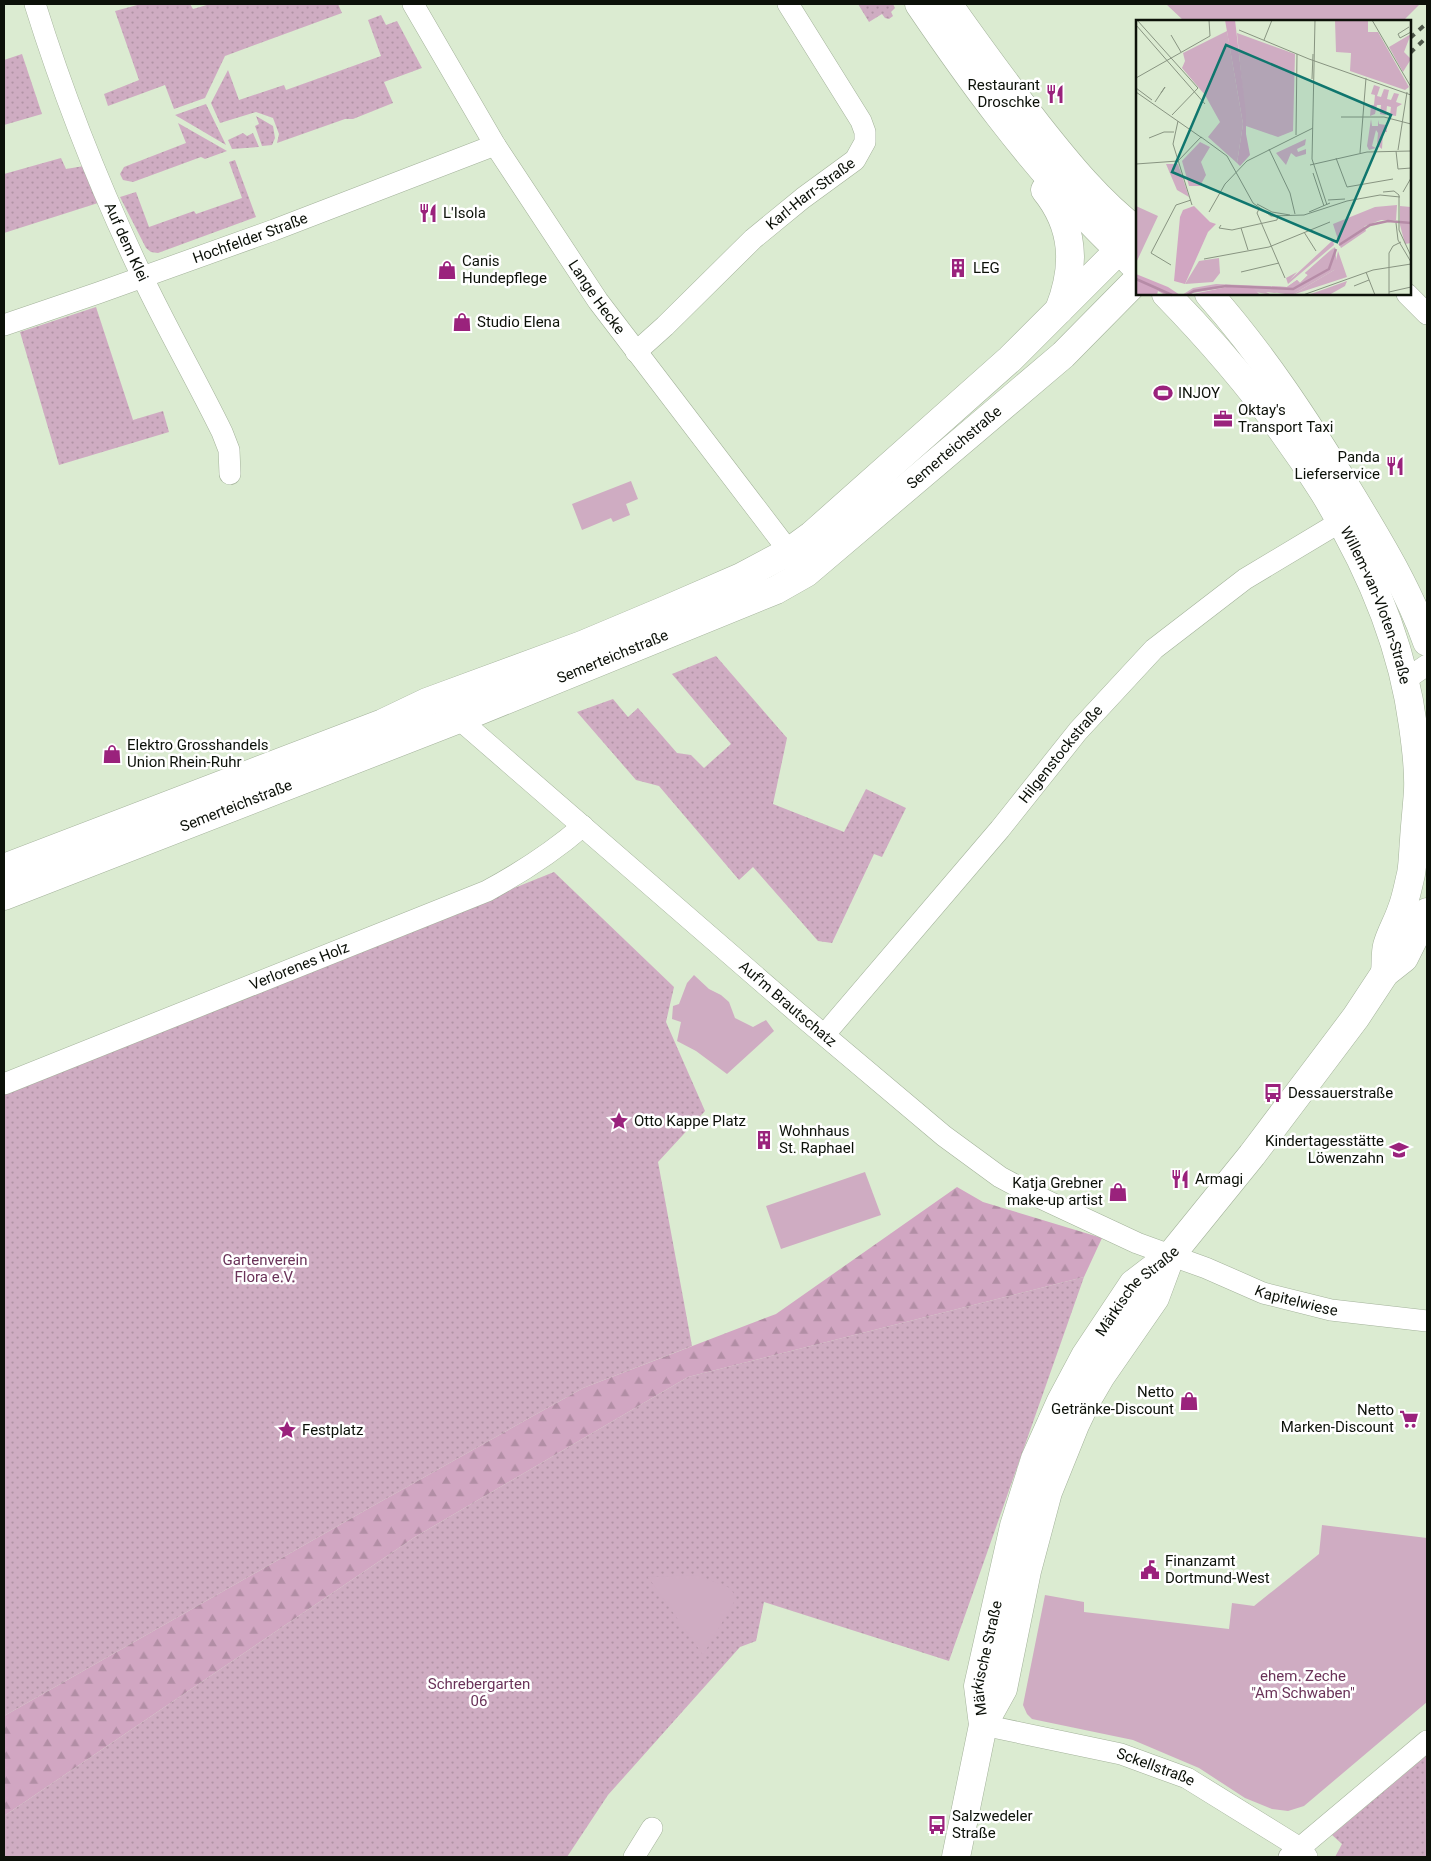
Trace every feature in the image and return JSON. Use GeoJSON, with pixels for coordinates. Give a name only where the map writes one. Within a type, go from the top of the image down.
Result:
{"type":"FeatureCollection","features":[{"type":"Feature","properties":{"kind":"main road"},"geometry":{"type":"LineString","coordinates":[[919,4],[989,101],[1069,199],[1133,247]]}},
{"type":"Feature","properties":{"kind":"main road"},"geometry":{"type":"LineString","coordinates":[[948,4],[1001,79],[1064,159],[1104,202],[1133,247]]}},
{"type":"Feature","properties":{"kind":"main road"},"geometry":{"type":"LineString","coordinates":[[989,101],[998,133],[1055,202],[1064,220],[1069,241],[1069,264],[1067,289],[1059,311]]}},
{"type":"Feature","properties":{"kind":"main road","name":"Semerteichstraße"},"geometry":{"type":"LineString","coordinates":[[4,868],[383,724],[444,696],[632,624],[741,576],[790,551],[812,534],[1010,359],[1059,311],[1133,247]]}},
{"type":"Feature","properties":{"kind":"main road","name":"Semerteichstraße"},"geometry":{"type":"LineString","coordinates":[[4,896],[459,719],[776,590],[806,573],[1063,355],[1136,281]]}},
{"type":"Feature","properties":{"kind":"main road","name":"Willem-van-Vloten-Straße"},"geometry":{"type":"LineString","coordinates":[[1167,295],[1216,346],[1264,405],[1315,479],[1364,566],[1381,603],[1396,646],[1416,672],[1416,746],[1422,796],[1411,871],[1402,909],[1387,947],[1385,973]]}},
{"type":"Feature","properties":{"kind":"main road","name":"Willem-van-Vloten-Straße"},"geometry":{"type":"LineString","coordinates":[[1210,295],[1261,357],[1328,457],[1402,585],[1427,642]]}},
{"type":"Feature","properties":{"kind":"main road"},"geometry":{"type":"LineString","coordinates":[[1427,829],[1427,855]]}},
{"type":"Feature","properties":{"kind":"main road","name":"Willem-van-Vloten-Straße"},"geometry":{"type":"LineString","coordinates":[[1172,1255],[1257,1149],[1356,1017],[1385,973],[1404,958],[1427,912]]}},
{"type":"Feature","properties":{"kind":"main road","name":"Märkische Straße"},"geometry":{"type":"LineString","coordinates":[[956,1857],[983,1725],[978,1686],[1014,1526],[1036,1460],[1061,1401],[1085,1356],[1114,1311],[1133,1284],[1172,1255]]}},
{"type":"Feature","properties":{"kind":"street","name":"Auf dem Klei"},"geometry":{"type":"LineString","coordinates":[[35,4],[51,57],[92,164],[143,277],[230,450],[230,474]]}},
{"type":"Feature","properties":{"kind":"street","name":"Lange Hecke"},"geometry":{"type":"LineString","coordinates":[[413,4],[496,145],[582,279],[806,573]]}},
{"type":"Feature","properties":{"kind":"street","name":"Karl-Harr-Straße"},"geometry":{"type":"LineString","coordinates":[[636,352],[753,239],[854,160],[865,142],[865,132],[861,121],[788,4]]}},
{"type":"Feature","properties":{"kind":"street","name":"Hochfelder Straße"},"geometry":{"type":"LineString","coordinates":[[4,325],[310,217],[496,145]]}},
{"type":"Feature","properties":{"kind":"street"},"geometry":{"type":"LineString","coordinates":[[1409,295],[1427,314]]}},
{"type":"Feature","properties":{"kind":"street","name":"Hilgenstockstraße"},"geometry":{"type":"LineString","coordinates":[[825,1034],[992,838],[1078,731],[1154,650],[1244,579],[1340,522]]}},
{"type":"Feature","properties":{"kind":"street","name":"Auf'm Brautschatz"},"geometry":{"type":"LineString","coordinates":[[444,696],[459,719],[792,1008],[944,1136],[1000,1177],[1038,1197],[1137,1243],[1172,1255]]}},
{"type":"Feature","properties":{"kind":"street","name":"Verlorenes Holz"},"geometry":{"type":"LineString","coordinates":[[4,1084],[487,891],[522,872],[559,847],[583,826]]}},
{"type":"Feature","properties":{"kind":"street","name":"Kapitelwiese"},"geometry":{"type":"LineString","coordinates":[[1172,1255],[1263,1293],[1331,1310],[1427,1321]]}},
{"type":"Feature","properties":{"kind":"street","name":"Sckellstraße"},"geometry":{"type":"LineString","coordinates":[[983,1725],[1121,1754],[1187,1778],[1298,1854]]}},
{"type":"Feature","properties":{"kind":"street"},"geometry":{"type":"LineString","coordinates":[[1298,1854],[1427,1741]]}},
{"type":"Feature","properties":{"kind":"street"},"geometry":{"type":"LineString","coordinates":[[634,1857],[652,1828]]}},
{"type":"Feature","properties":{"kind":"green space"},"geometry":{"type":"Polygon","coordinates":[[[141,4],[190,4],[193,9],[210,4],[338,4],[342,13],[225,56],[205,98],[174,109],[165,85],[108,106],[104,94],[139,80],[115,11],[141,4]]]}},
{"type":"Feature","properties":{"kind":"green space"},"geometry":{"type":"Polygon","coordinates":[[[858,4],[893,4],[895,8],[891,12],[893,16],[889,19],[885,18],[882,14],[869,22],[858,4]]]}},
{"type":"Feature","properties":{"kind":"green space"},"geometry":{"type":"Polygon","coordinates":[[[1166,4],[1420,4],[1404,20],[1183,20],[1166,4]]]}},
{"type":"Feature","properties":{"kind":"green space"},"geometry":{"type":"Polygon","coordinates":[[[381,15],[386,25],[397,21],[422,68],[384,82],[393,103],[353,119],[345,119],[277,143],[279,134],[273,118],[256,112],[220,123],[211,103],[228,70],[239,100],[284,85],[286,90],[381,56],[368,20],[381,15]]]}},
{"type":"Feature","properties":{"kind":"green space"},"geometry":{"type":"Polygon","coordinates":[[[22,54],[42,114],[4,125],[4,60],[22,54]]]}},
{"type":"Feature","properties":{"kind":"green space"},"geometry":{"type":"Polygon","coordinates":[[[206,104],[226,145],[175,115],[206,104]]]}},
{"type":"Feature","properties":{"kind":"green space"},"geometry":{"type":"Polygon","coordinates":[[[256,116],[273,126],[275,138],[272,145],[262,146],[255,126],[259,124],[256,116]]]}},
{"type":"Feature","properties":{"kind":"green space"},"geometry":{"type":"Polygon","coordinates":[[[178,123],[227,151],[205,159],[201,157],[133,182],[123,180],[120,174],[124,167],[186,143],[178,123]]]}},
{"type":"Feature","properties":{"kind":"green space"},"geometry":{"type":"Polygon","coordinates":[[[243,133],[247,136],[253,133],[259,147],[232,149],[228,140],[243,133]]]}},
{"type":"Feature","properties":{"kind":"green space"},"geometry":{"type":"Polygon","coordinates":[[[61,158],[66,169],[84,166],[98,203],[4,233],[4,174],[61,158]]]}},
{"type":"Feature","properties":{"kind":"green space"},"geometry":{"type":"Polygon","coordinates":[[[235,160],[256,217],[158,253],[151,252],[146,248],[120,197],[136,192],[149,227],[194,211],[196,214],[242,198],[229,162],[235,160]]]}},
{"type":"Feature","properties":{"kind":"green space"},"geometry":{"type":"Polygon","coordinates":[[[96,307],[133,420],[163,411],[169,432],[59,465],[20,332],[96,307]]]}},
{"type":"Feature","properties":{"kind":"green space"},"geometry":{"type":"Polygon","coordinates":[[[631,481],[638,499],[626,504],[630,515],[613,522],[611,518],[582,530],[572,504],[631,481]]]}},
{"type":"Feature","properties":{"kind":"green space"},"geometry":{"type":"Polygon","coordinates":[[[716,656],[787,738],[773,804],[844,832],[866,789],[906,808],[882,857],[874,854],[832,943],[818,941],[753,867],[739,880],[659,786],[636,780],[577,712],[613,699],[628,717],[638,708],[677,753],[691,755],[704,768],[731,744],[672,674],[716,656]]]}},
{"type":"Feature","properties":{"kind":"green space","name":"Gartenverein Flora e.V."},"geometry":{"type":"Polygon","coordinates":[[[554,872],[674,987],[666,1022],[705,1111],[658,1162],[692,1346],[583,1388],[4,1716],[4,1093],[554,872]]]}},
{"type":"Feature","properties":{"kind":"green space"},"geometry":{"type":"Polygon","coordinates":[[[694,975],[709,989],[721,995],[729,1002],[735,1018],[753,1027],[766,1020],[774,1031],[727,1074],[696,1051],[677,1041],[681,1022],[672,1019],[673,1006],[679,1004],[687,983],[694,975]]]}},
{"type":"Feature","properties":{"kind":"green space"},"geometry":{"type":"Polygon","coordinates":[[[865,1172],[881,1215],[781,1249],[766,1206],[865,1172]]]}},
{"type":"Feature","properties":{"kind":"green space"},"geometry":{"type":"Polygon","coordinates":[[[957,1187],[983,1202],[1102,1238],[1084,1277],[688,1377],[415,1537],[4,1816],[4,1716],[583,1388],[776,1314],[957,1187]]]}},
{"type":"Feature","properties":{"kind":"green space","name":"Schrebergarten 06"},"geometry":{"type":"Polygon","coordinates":[[[1084,1277],[949,1661],[764,1602],[756,1641],[740,1647],[608,1795],[567,1857],[4,1857],[4,1816],[415,1537],[688,1377],[1084,1277]]]}},
{"type":"Feature","properties":{"kind":"green space","name":"ehem. Zeche \"Am Schwaben\""},"geometry":{"type":"Polygon","coordinates":[[[1322,1525],[1427,1538],[1427,1702],[1304,1806],[1288,1811],[1272,1809],[1245,1798],[1199,1768],[1133,1740],[1032,1719],[1027,1714],[1023,1705],[1045,1595],[1084,1602],[1084,1612],[1229,1629],[1232,1603],[1254,1606],[1319,1554],[1322,1525]]]}},
{"type":"Feature","properties":{"kind":"green space"},"geometry":{"type":"Polygon","coordinates":[[[697,1575],[730,1588],[734,1594],[734,1602],[703,1655],[648,1577],[697,1575]]]}},
{"type":"Feature","properties":{"kind":"green space"},"geometry":{"type":"Polygon","coordinates":[[[1427,1755],[1427,1857],[1335,1857],[1342,1844],[1332,1835],[1427,1755]]]}},
{"type":"Feature","properties":{"kind":"railway"},"geometry":{"type":"LineString","coordinates":[[1411,37],[1427,23]]}},
{"type":"Feature","properties":{"kind":"railway"},"geometry":{"type":"LineString","coordinates":[[1411,52],[1427,37]]}},
{"type":"Feature","properties":{"kind":"place","name":"Restaurant Droschke"},"geometry":{"type":"Point","coordinates":[1055,94]}},
{"type":"Feature","properties":{"kind":"place","name":"L'Isola"},"geometry":{"type":"Point","coordinates":[428,213]}},
{"type":"Feature","properties":{"kind":"place","name":"LEG"},"geometry":{"type":"Point","coordinates":[958,268]}},
{"type":"Feature","properties":{"kind":"place","name":"Canis Hundepflege"},"geometry":{"type":"Point","coordinates":[447,270]}},
{"type":"Feature","properties":{"kind":"place","name":"Studio Elena"},"geometry":{"type":"Point","coordinates":[462,322]}},
{"type":"Feature","properties":{"kind":"place","name":"INJOY"},"geometry":{"type":"Point","coordinates":[1163,393]}},
{"type":"Feature","properties":{"kind":"place","name":"Oktay's Transport Taxi"},"geometry":{"type":"Point","coordinates":[1223,419]}},
{"type":"Feature","properties":{"kind":"place","name":"Panda Lieferservice"},"geometry":{"type":"Point","coordinates":[1395,466]}},
{"type":"Feature","properties":{"kind":"place","name":"Elektro Grosshandels Union Rhein-Ruhr"},"geometry":{"type":"Point","coordinates":[112,754]}},
{"type":"Feature","properties":{"kind":"place","name":"Dessauerstraße"},"geometry":{"type":"Point","coordinates":[1273,1093]}},
{"type":"Feature","properties":{"kind":"place","name":"Otto Kappe Platz"},"geometry":{"type":"Point","coordinates":[619,1121]}},
{"type":"Feature","properties":{"kind":"place","name":"Wohnhaus St. Raphael"},"geometry":{"type":"Point","coordinates":[764,1140]}},
{"type":"Feature","properties":{"kind":"place","name":"Kindertagesstätte Löwenzahn"},"geometry":{"type":"Point","coordinates":[1399,1150]}},
{"type":"Feature","properties":{"kind":"place","name":"Armagi"},"geometry":{"type":"Point","coordinates":[1180,1179]}},
{"type":"Feature","properties":{"kind":"place","name":"Katja Grebner make-up artist"},"geometry":{"type":"Point","coordinates":[1118,1192]}},
{"type":"Feature","properties":{"kind":"place","name":"Netto Getränke-Discount"},"geometry":{"type":"Point","coordinates":[1189,1401]}},
{"type":"Feature","properties":{"kind":"place","name":"Netto Marken-Discount"},"geometry":{"type":"Point","coordinates":[1409,1419]}},
{"type":"Feature","properties":{"kind":"place","name":"Festplatz"},"geometry":{"type":"Point","coordinates":[287,1430]}},
{"type":"Feature","properties":{"kind":"place","name":"Finanzamt Dortmund-West"},"geometry":{"type":"Point","coordinates":[1150,1570]}},
{"type":"Feature","properties":{"kind":"place","name":"Salzwedeler Straße"},"geometry":{"type":"Point","coordinates":[937,1825]}}]}
